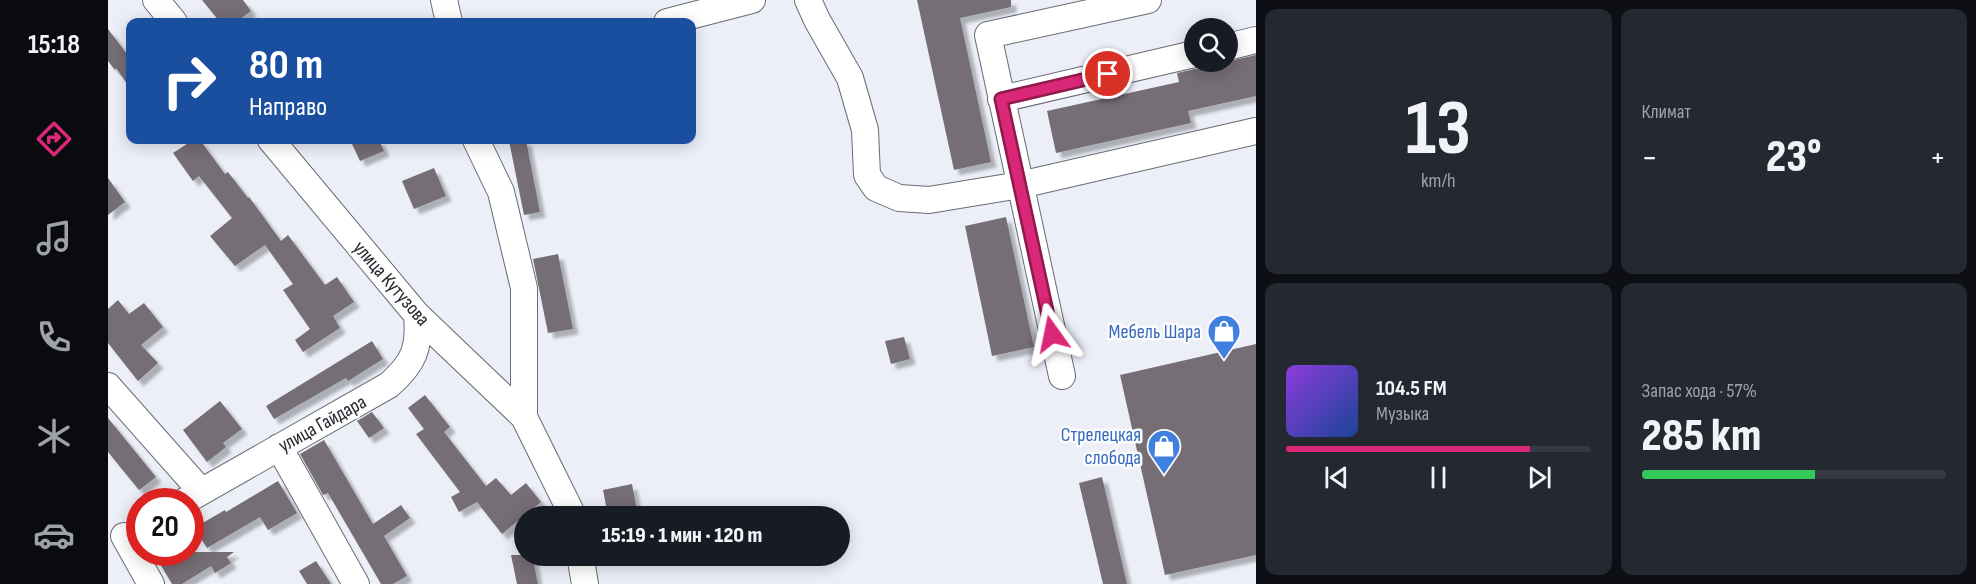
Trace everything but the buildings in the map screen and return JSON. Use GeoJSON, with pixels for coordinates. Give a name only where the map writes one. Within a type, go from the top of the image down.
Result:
{"type":"FeatureCollection","features":[{"type":"Feature","properties":{"kind":"street"},"geometry":{"type":"LineString","coordinates":[[156,0],[171,18]]}},
{"type":"Feature","properties":{"kind":"street"},"geometry":{"type":"LineString","coordinates":[[444,0],[448,18]]}},
{"type":"Feature","properties":{"kind":"street"},"geometry":{"type":"LineString","coordinates":[[683,18],[752,0]]}},
{"type":"Feature","properties":{"kind":"street"},"geometry":{"type":"LineString","coordinates":[[808,0],[850,78],[865,130],[867,175],[876,188],[899,198],[929,200],[1020,185],[1256,131]]}},
{"type":"Feature","properties":{"kind":"street"},"geometry":{"type":"LineString","coordinates":[[1062,376],[988,35],[1148,0]]}},
{"type":"Feature","properties":{"kind":"street"},"geometry":{"type":"LineString","coordinates":[[1238,44],[1256,40]]}},
{"type":"Feature","properties":{"kind":"street"},"geometry":{"type":"LineString","coordinates":[[1001,99],[1184,56]]}},
{"type":"Feature","properties":{"kind":"street","name":"улица Кутузова"},"geometry":{"type":"LineString","coordinates":[[274,144],[417,315],[524,417]]}},
{"type":"Feature","properties":{"kind":"street"},"geometry":{"type":"LineString","coordinates":[[478,144],[501,192],[524,288],[524,417],[568,506]]}},
{"type":"Feature","properties":{"kind":"street","name":"улица Гайдара"},"geometry":{"type":"LineString","coordinates":[[204,490],[389,385],[404,372],[419,339],[417,315]]}},
{"type":"Feature","properties":{"kind":"street"},"geometry":{"type":"LineString","coordinates":[[108,386],[187,488]]}},
{"type":"Feature","properties":{"kind":"street"},"geometry":{"type":"LineString","coordinates":[[279,447],[356,584]]}},
{"type":"Feature","properties":{"kind":"street"},"geometry":{"type":"LineString","coordinates":[[124,536],[151,584]]}},
{"type":"Feature","properties":{"kind":"street"},"geometry":{"type":"LineString","coordinates":[[582,566],[585,584]]}},
{"type":"Feature","properties":{"kind":"place","name":"Мебель Шара"},"geometry":{"type":"Point","coordinates":[1224,360]}},
{"type":"Feature","properties":{"kind":"place","name":"Стрелецкая слобода"},"geometry":{"type":"Point","coordinates":[1164,475]}},
{"type":"Feature","properties":{"kind":"route"},"geometry":{"type":"LineString","coordinates":[[1052,334],[1001,99],[1108,74]]}}]}
